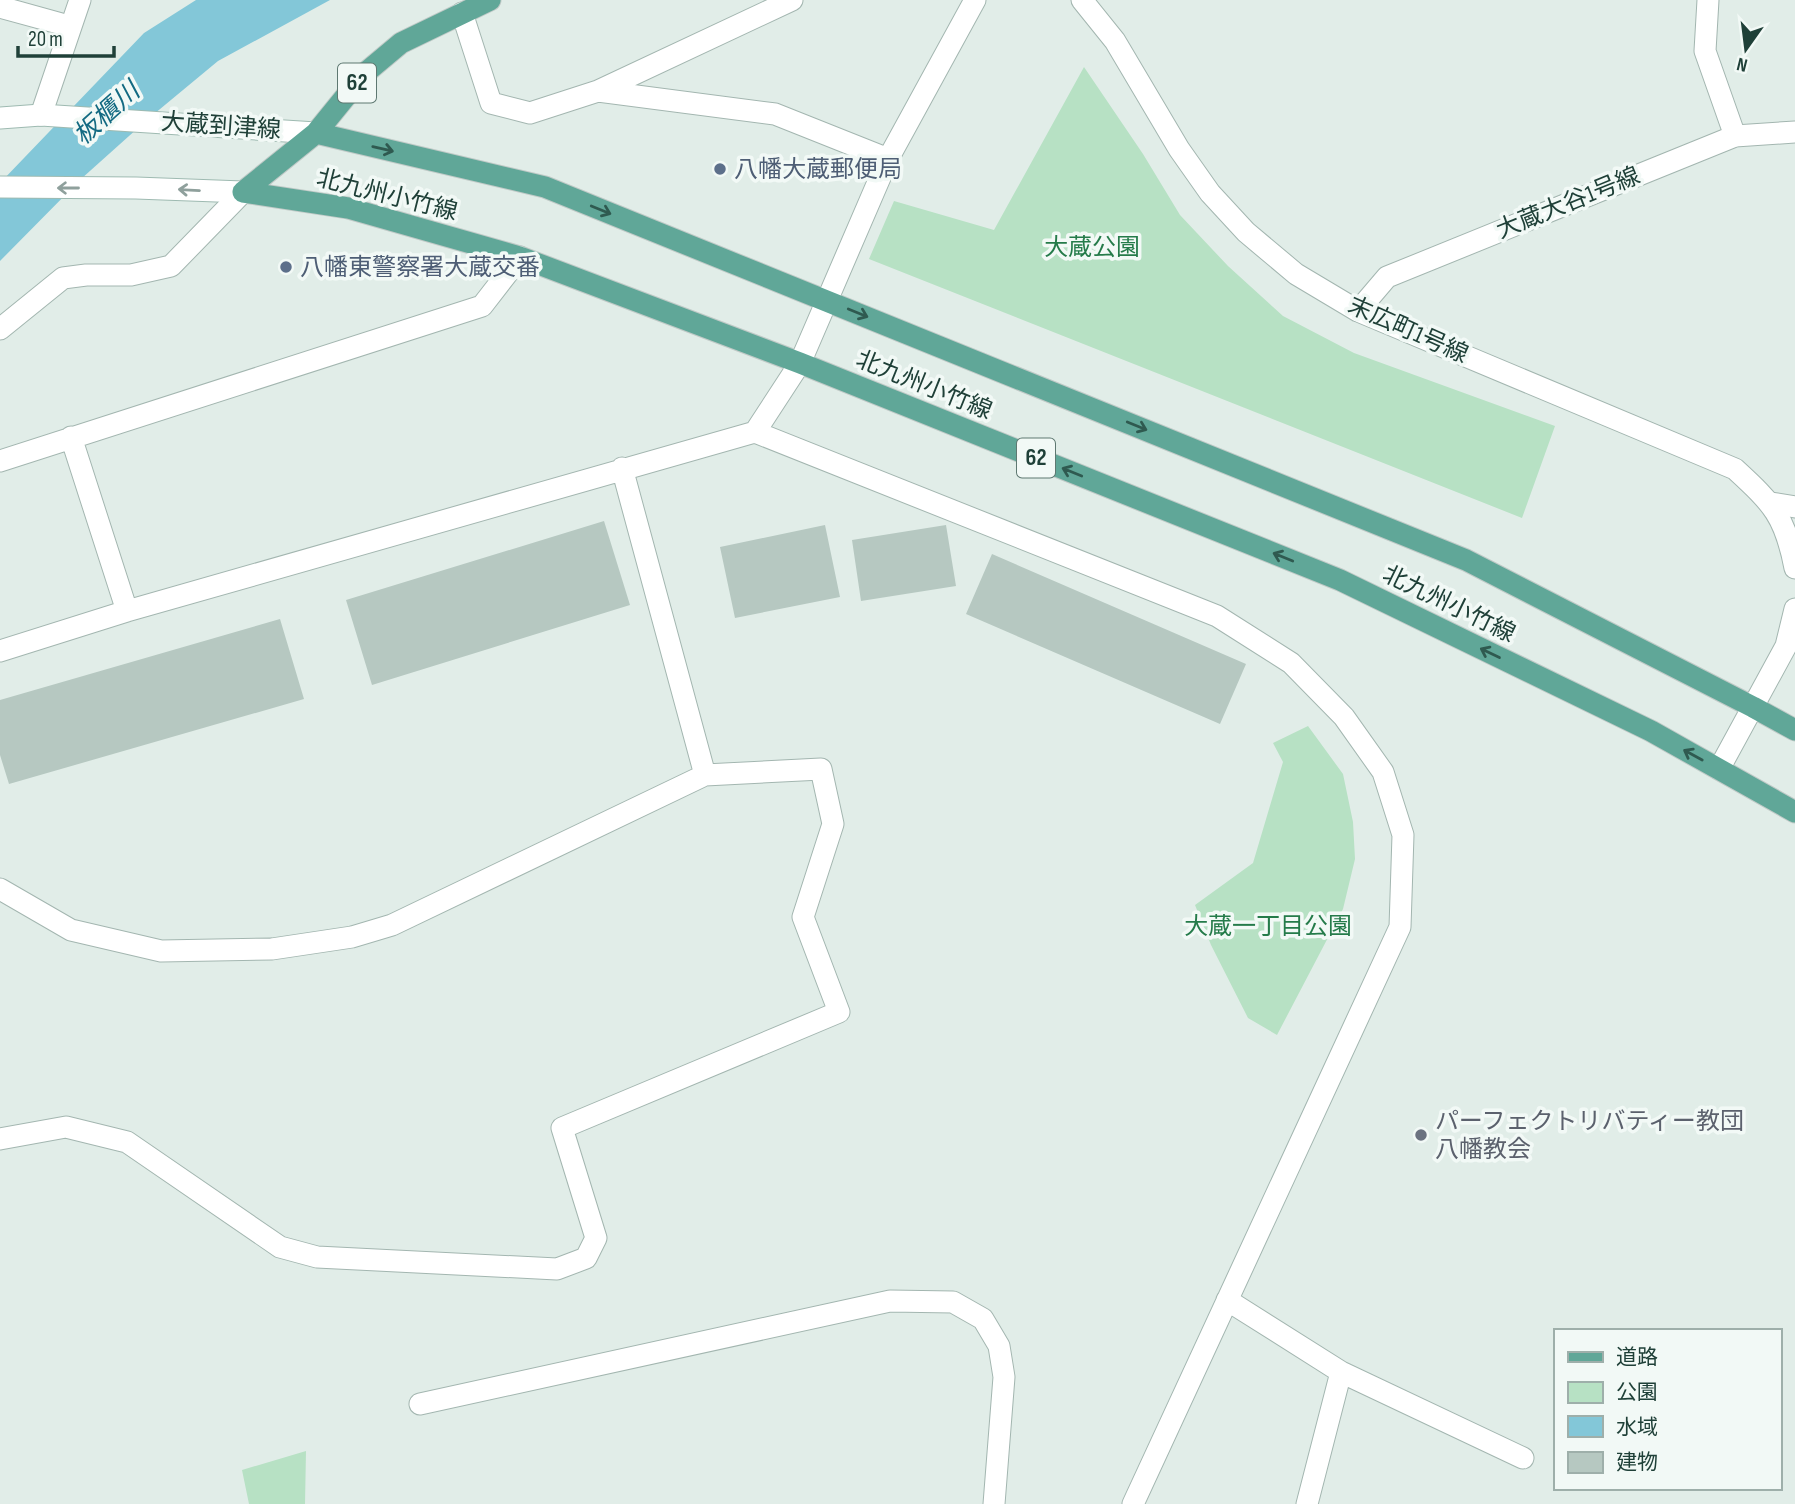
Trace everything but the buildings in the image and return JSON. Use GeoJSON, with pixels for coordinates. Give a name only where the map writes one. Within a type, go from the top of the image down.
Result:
{"type":"FeatureCollection","features":[{"type":"Feature","properties":{"kind":"main road","name":"北九州小竹線"},"geometry":{"type":"LineString","coordinates":[[243,192],[316,133],[364,74],[401,43],[490,0]]}},
{"type":"Feature","properties":{"kind":"main road","name":"北九州小竹線"},"geometry":{"type":"LineString","coordinates":[[316,133],[545,187],[827,300],[1466,560],[1795,730]]}},
{"type":"Feature","properties":{"kind":"main road","name":"北九州小竹線"},"geometry":{"type":"LineString","coordinates":[[243,192],[348,208],[520,257],[800,363],[1340,580],[1651,732],[1795,812]]}},
{"type":"Feature","properties":{"kind":"street"},"geometry":{"type":"LineString","coordinates":[[41,115],[80,0]]}},
{"type":"Feature","properties":{"kind":"street"},"geometry":{"type":"LineString","coordinates":[[463,13],[491,103],[530,113],[598,91],[792,0]]}},
{"type":"Feature","properties":{"kind":"street"},"geometry":{"type":"LineString","coordinates":[[755,432],[800,363],[888,159],[975,0]]}},
{"type":"Feature","properties":{"kind":"street","name":"末広町1号線"},"geometry":{"type":"LineString","coordinates":[[1082,0],[1115,41],[1179,149],[1210,192],[1246,232],[1296,274],[1358,311],[1735,469],[1771,503],[1789,537],[1795,568]]}},
{"type":"Feature","properties":{"kind":"street"},"geometry":{"type":"LineString","coordinates":[[1708,0],[1705,51],[1735,135]]}},
{"type":"Feature","properties":{"kind":"street"},"geometry":{"type":"LineString","coordinates":[[0,7],[69,26]]}},
{"type":"Feature","properties":{"kind":"street"},"geometry":{"type":"LineString","coordinates":[[598,91],[775,114],[888,159]]}},
{"type":"Feature","properties":{"kind":"street","name":"大蔵到津線"},"geometry":{"type":"LineString","coordinates":[[0,118],[41,115],[316,133]]}},
{"type":"Feature","properties":{"kind":"street","name":"大蔵大谷1号線"},"geometry":{"type":"LineString","coordinates":[[1358,311],[1387,277],[1735,135],[1795,132]]}},
{"type":"Feature","properties":{"kind":"street"},"geometry":{"type":"LineString","coordinates":[[0,187],[243,192]]}},
{"type":"Feature","properties":{"kind":"street"},"geometry":{"type":"LineString","coordinates":[[0,329],[63,278],[131,275],[171,266],[243,192]]}},
{"type":"Feature","properties":{"kind":"street"},"geometry":{"type":"LineString","coordinates":[[0,460],[482,306],[520,257]]}},
{"type":"Feature","properties":{"kind":"street"},"geometry":{"type":"LineString","coordinates":[[0,651],[127,611],[755,432],[1217,615],[1291,663],[1344,717],[1383,772],[1403,835],[1400,927],[1133,1504]]}},
{"type":"Feature","properties":{"kind":"street"},"geometry":{"type":"LineString","coordinates":[[71,437],[127,611]]}},
{"type":"Feature","properties":{"kind":"street"},"geometry":{"type":"LineString","coordinates":[[622,468],[705,775]]}},
{"type":"Feature","properties":{"kind":"street"},"geometry":{"type":"LineString","coordinates":[[1771,503],[1795,507]]}},
{"type":"Feature","properties":{"kind":"street"},"geometry":{"type":"LineString","coordinates":[[1719,769],[1786,646],[1795,609]]}},
{"type":"Feature","properties":{"kind":"street"},"geometry":{"type":"LineString","coordinates":[[0,889],[71,930],[161,951],[272,949],[352,937],[392,925],[705,775],[821,769],[833,824],[803,917],[839,1012],[562,1128],[596,1238],[586,1258],[557,1269],[317,1256],[280,1247],[127,1142],[66,1127],[0,1139]]}},
{"type":"Feature","properties":{"kind":"street"},"geometry":{"type":"LineString","coordinates":[[1227,1300],[1342,1372],[1523,1458]]}},
{"type":"Feature","properties":{"kind":"street"},"geometry":{"type":"LineString","coordinates":[[420,1404],[890,1301],[953,1302],[983,1319],[999,1346],[1004,1377],[994,1504]]}},
{"type":"Feature","properties":{"kind":"street"},"geometry":{"type":"LineString","coordinates":[[1307,1504],[1342,1372]]}},
{"type":"Feature","properties":{"kind":"green space","name":"大蔵公園"},"geometry":{"type":"Polygon","coordinates":[[[1084,67],[1143,154],[1180,215],[1228,266],[1283,316],[1354,353],[1555,426],[1522,518],[869,259],[894,201],[994,230],[1084,67]]]}},
{"type":"Feature","properties":{"kind":"green space","name":"大蔵一丁目公園"},"geometry":{"type":"Polygon","coordinates":[[[1308,726],[1343,774],[1353,822],[1355,859],[1343,909],[1277,1035],[1248,1018],[1211,945],[1195,905],[1253,863],[1283,762],[1273,743],[1308,726]]]}},
{"type":"Feature","properties":{"kind":"green space"},"geometry":{"type":"Polygon","coordinates":[[[306,1451],[305,1504],[249,1504],[242,1470],[306,1451]]]}},
{"type":"Feature","properties":{"kind":"water","name":"板櫃川"},"geometry":{"type":"Polygon","coordinates":[[[196,0],[330,0],[218,61],[81,179],[0,261],[0,183],[144,33],[196,0]]]}},
{"type":"Feature","properties":{"kind":"place","name":"八幡大蔵郵便局"},"geometry":{"type":"Point","coordinates":[720,169]}},
{"type":"Feature","properties":{"kind":"place","name":"八幡東警察署大蔵交番"},"geometry":{"type":"Point","coordinates":[286,267]}},
{"type":"Feature","properties":{"kind":"place","name":"パーフェクトリバティー教団 八幡教会"},"geometry":{"type":"Point","coordinates":[1421,1135]}}]}
